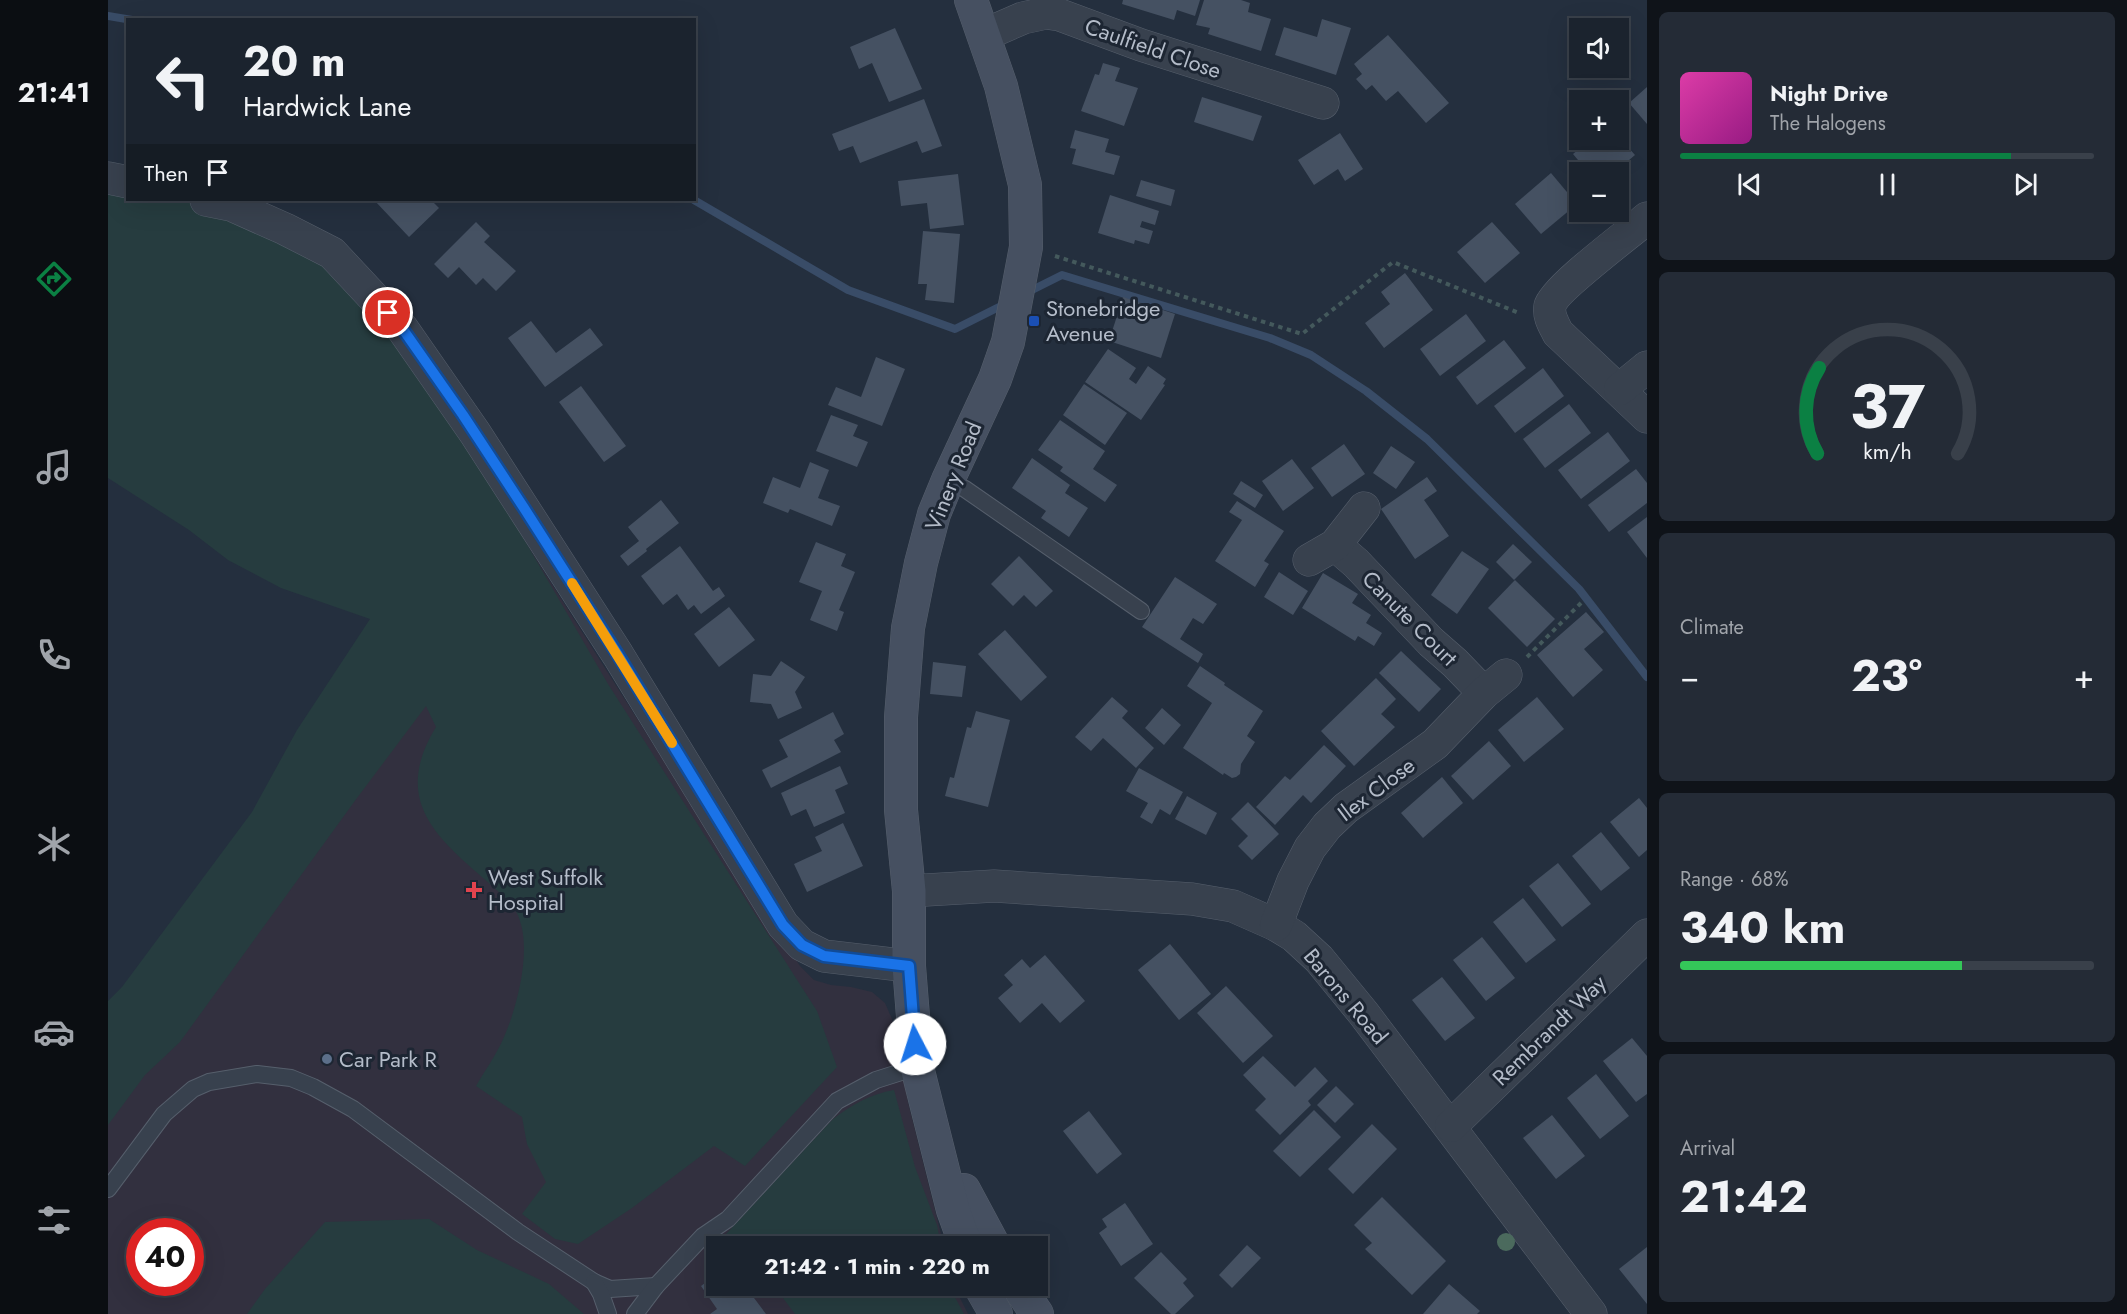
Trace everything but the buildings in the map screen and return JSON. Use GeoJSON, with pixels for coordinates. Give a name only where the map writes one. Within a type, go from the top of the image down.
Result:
{"type":"FeatureCollection","features":[{"type":"Feature","properties":{"kind":"street","name":"Vinery Road"},"geometry":{"type":"LineString","coordinates":[[930,1118],[917,1067],[909,966],[909,891],[901,810],[901,717],[908,628],[934,514],[995,379],[1008,342],[1026,247],[1025,185],[1002,86],[971,0]]}},
{"type":"Feature","properties":{"kind":"street","name":"Caulfield Close"},"geometry":{"type":"LineString","coordinates":[[984,35],[1023,18],[1046,13],[1060,15],[1141,45],[1323,103]]}},
{"type":"Feature","properties":{"kind":"street"},"geometry":{"type":"LineString","coordinates":[[108,178],[126,182]]}},
{"type":"Feature","properties":{"kind":"street"},"geometry":{"type":"LineString","coordinates":[[211,201],[231,205],[332,253],[402,328],[475,433],[605,635],[783,925],[802,945],[824,956],[909,966]]}},
{"type":"Feature","properties":{"kind":"street"},"geometry":{"type":"LineString","coordinates":[[1647,218],[1574,279],[1554,298],[1550,307],[1552,321],[1558,333],[1620,389],[1647,417]]}},
{"type":"Feature","properties":{"kind":"street"},"geometry":{"type":"LineString","coordinates":[[1620,389],[1647,367]]}},
{"type":"Feature","properties":{"kind":"street","name":"Canute Court"},"geometry":{"type":"LineString","coordinates":[[1364,508],[1322,552],[1356,563],[1431,642],[1455,663],[1495,684]]}},
{"type":"Feature","properties":{"kind":"street","name":"Ilex Close"},"geometry":{"type":"LineString","coordinates":[[1276,925],[1293,880],[1310,848],[1327,826],[1346,808],[1435,744],[1495,684]]}},
{"type":"Feature","properties":{"kind":"street","name":"Barons Road"},"geometry":{"type":"LineString","coordinates":[[909,891],[994,886],[1192,899],[1233,906],[1276,925],[1294,936],[1319,959],[1364,1014],[1591,1314]]}},
{"type":"Feature","properties":{"kind":"street","name":"Rembrandt Way"},"geometry":{"type":"LineString","coordinates":[[1450,1126],[1647,934]]}},
{"type":"Feature","properties":{"kind":"street"},"geometry":{"type":"LineString","coordinates":[[930,1118],[953,1210],[962,1236]]}},
{"type":"Feature","properties":{"kind":"street"},"geometry":{"type":"LineString","coordinates":[[930,1118],[974,1212],[988,1236]]}},
{"type":"Feature","properties":{"kind":"street"},"geometry":{"type":"LineString","coordinates":[[986,1296],[996,1314]]}},
{"type":"Feature","properties":{"kind":"street"},"geometry":{"type":"LineString","coordinates":[[1025,1296],[1037,1314]]}},
{"type":"Feature","properties":{"kind":"lane"},"geometry":{"type":"LineString","coordinates":[[948,480],[965,489],[1141,611]]}},
{"type":"Feature","properties":{"kind":"lane"},"geometry":{"type":"LineString","coordinates":[[635,1314],[656,1286],[703,1236],[728,1219],[837,1101],[876,1080],[917,1067]]}},
{"type":"Feature","properties":{"kind":"lane"},"geometry":{"type":"LineString","coordinates":[[108,1189],[164,1114],[193,1089],[209,1082],[257,1074],[291,1078],[353,1109],[518,1232],[594,1282],[610,1289],[656,1286]]}},
{"type":"Feature","properties":{"kind":"lane"},"geometry":{"type":"LineString","coordinates":[[594,1282],[609,1314]]}},
{"type":"Feature","properties":{"kind":"path"},"geometry":{"type":"LineString","coordinates":[[1026,247],[1302,334],[1393,262],[1530,318],[1552,321]]}},
{"type":"Feature","properties":{"kind":"path"},"geometry":{"type":"LineString","coordinates":[[1495,684],[1522,663],[1581,603]]}},
{"type":"Feature","properties":{"kind":"shaded area","name":"West Suffolk Hospital"},"geometry":{"type":"Polygon","coordinates":[[[469,453],[653,744],[800,966],[814,980],[872,992],[885,1003],[892,1019],[908,1102],[942,1236],[706,1236],[706,1296],[959,1296],[968,1314],[108,1314],[108,1004],[134,979],[254,814],[469,453]]]}},
{"type":"Feature","properties":{"kind":"green space"},"geometry":{"type":"Polygon","coordinates":[[[108,185],[126,188],[126,201],[186,201],[228,210],[328,258],[435,386],[608,684],[817,1011],[837,1067],[745,1166],[714,1146],[632,1208],[578,1244],[555,1239],[522,1214],[546,1182],[527,1144],[522,1117],[476,1086],[501,1043],[514,1011],[523,964],[523,934],[518,915],[509,901],[448,846],[432,826],[422,806],[418,783],[422,757],[436,727],[426,706],[180,1042],[145,1075],[108,1125],[108,1001],[122,987],[252,812],[297,730],[370,619],[281,588],[228,560],[189,530],[108,478],[108,185]]]}},
{"type":"Feature","properties":{"kind":"green space"},"geometry":{"type":"Polygon","coordinates":[[[894,1090],[915,1167],[939,1236],[724,1236],[833,1119],[877,1094],[894,1090]]]}},
{"type":"Feature","properties":{"kind":"green space"},"geometry":{"type":"Polygon","coordinates":[[[429,1219],[477,1250],[549,1284],[584,1314],[247,1314],[265,1289],[325,1222],[429,1219]]]}},
{"type":"Feature","properties":{"kind":"green space"},"geometry":{"type":"Polygon","coordinates":[[[782,1296],[954,1296],[964,1314],[795,1314],[782,1296]]]}},
{"type":"Feature","properties":{"kind":"waterway"},"geometry":{"type":"LineString","coordinates":[[108,16],[126,19]]}},
{"type":"Feature","properties":{"kind":"waterway"},"geometry":{"type":"LineString","coordinates":[[696,201],[848,290],[955,329],[1007,303]]}},
{"type":"Feature","properties":{"kind":"waterway"},"geometry":{"type":"LineString","coordinates":[[1026,293],[1062,275],[1270,338],[1311,355],[1366,391],[1427,439],[1579,589],[1647,677]]}},
{"type":"Feature","properties":{"kind":"slow traffic"},"geometry":{"type":"LineString","coordinates":[[572,583],[672,743]]}},
{"type":"Feature","properties":{"kind":"place","name":"Stonebridge Avenue"},"geometry":{"type":"Point","coordinates":[1034,321]}},
{"type":"Feature","properties":{"kind":"place","name":"West Suffolk Hospital"},"geometry":{"type":"Point","coordinates":[474,890]}},
{"type":"Feature","properties":{"kind":"place","name":"Car Park R"},"geometry":{"type":"Point","coordinates":[327,1059]}},
{"type":"Feature","properties":{"kind":"route"},"geometry":{"type":"LineString","coordinates":[[388,313],[402,328],[463,415],[524,508],[618,655],[783,925],[802,945],[824,956],[909,966],[915,1044]]}}]}
